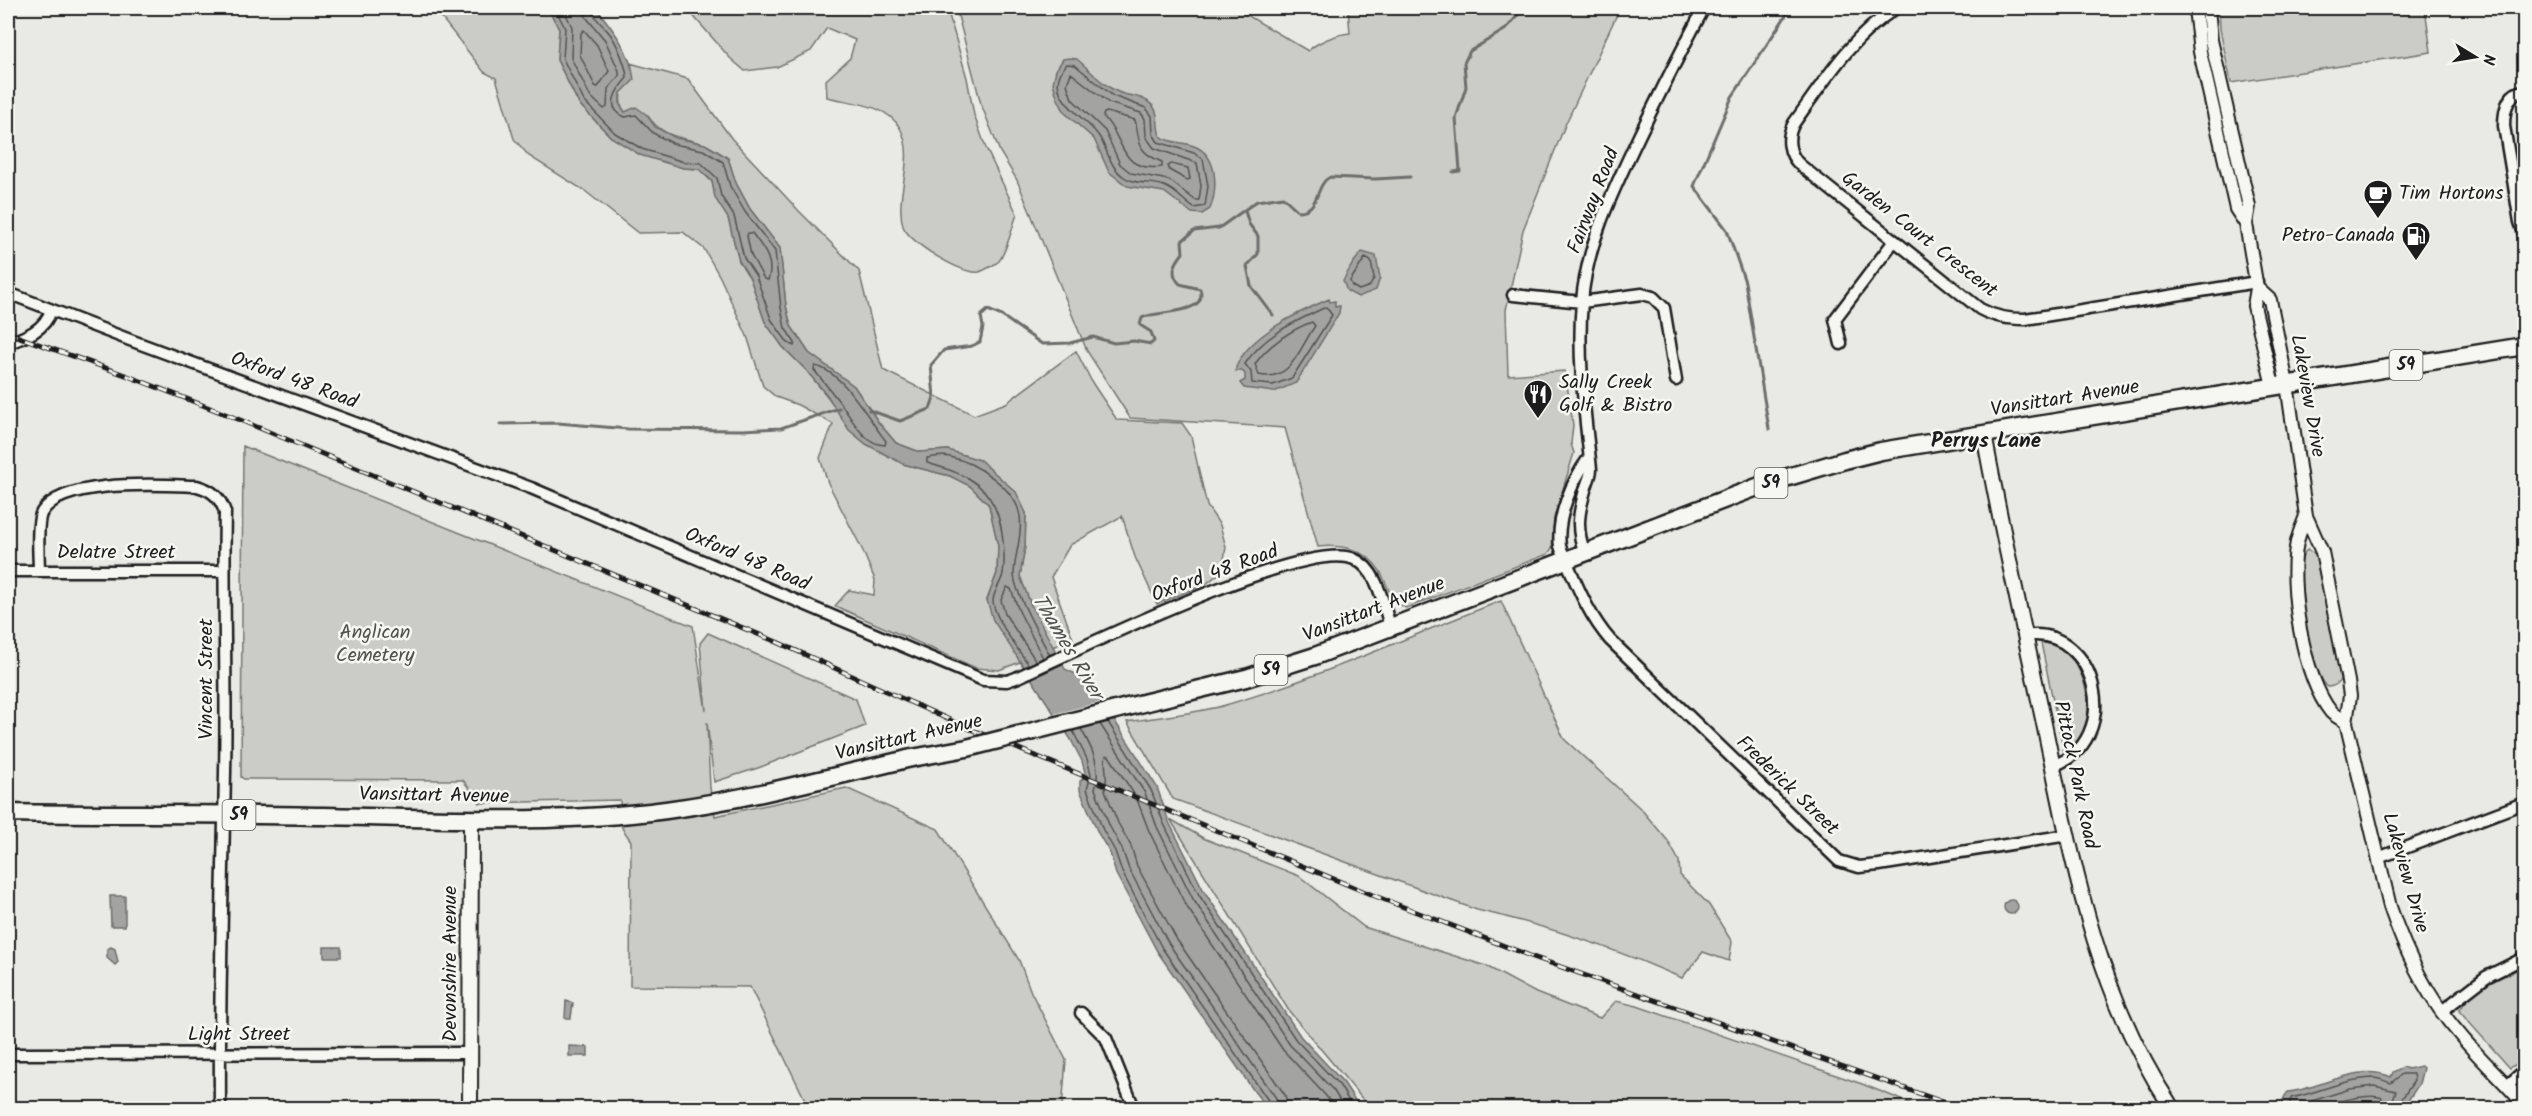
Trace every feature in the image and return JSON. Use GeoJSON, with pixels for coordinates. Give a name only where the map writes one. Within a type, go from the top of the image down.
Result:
{"type":"FeatureCollection","features":[{"type":"Feature","properties":{"kind":"main road","name":"Vansittart Avenue"},"geometry":{"type":"LineString","coordinates":[[8,813],[223,814],[471,820],[590,816],[664,810],[731,800],[912,758],[968,748],[1256,675],[1315,656],[1765,484],[1881,451],[2524,346]]}},
{"type":"Feature","properties":{"kind":"main road","name":"Pittock Park Road"},"geometry":{"type":"LineString","coordinates":[[1984,434],[2052,766],[2087,920],[2107,982],[2132,1040],[2172,1108]]}},
{"type":"Feature","properties":{"kind":"main road","name":"Devonshire Avenue"},"geometry":{"type":"LineString","coordinates":[[470,1108],[471,820]]}},
{"type":"Feature","properties":{"kind":"street","name":"Fairway Road"},"geometry":{"type":"LineString","coordinates":[[1585,553],[1578,536],[1577,520],[1591,471],[1588,459],[1589,432],[1580,362],[1582,302],[1593,250],[1610,197],[1670,72],[1704,8]]}},
{"type":"Feature","properties":{"kind":"street","name":"Garden Court Crescent"},"geometry":{"type":"LineString","coordinates":[[1896,8],[1866,29],[1852,44],[1794,123],[1788,140],[1796,162],[1980,309],[1994,316],[2025,319],[2257,285]]}},
{"type":"Feature","properties":{"kind":"street","name":"Lakeview Drive"},"geometry":{"type":"LineString","coordinates":[[2195,8],[2200,52],[2236,209],[2246,224]]}},
{"type":"Feature","properties":{"kind":"street","name":"Lakeview Drive"},"geometry":{"type":"LineString","coordinates":[[2208,8],[2212,48],[2249,206],[2246,224],[2257,285],[2270,300],[2280,385],[2306,516],[2322,552],[2350,696],[2346,722],[2384,886],[2399,936],[2442,1011],[2460,1036],[2524,1104]]}},
{"type":"Feature","properties":{"kind":"street"},"geometry":{"type":"LineString","coordinates":[[2524,91],[2520,91],[2510,99],[2504,110],[2504,126],[2524,234]]}},
{"type":"Feature","properties":{"kind":"street"},"geometry":{"type":"LineString","coordinates":[[1841,344],[1835,319],[1894,241]]}},
{"type":"Feature","properties":{"kind":"street","name":"Oxford 48 Road"},"geometry":{"type":"LineString","coordinates":[[8,292],[531,488],[983,680],[1006,681],[1016,678],[1224,586],[1311,560],[1338,556],[1354,559],[1366,567],[1374,579],[1390,626]]}},
{"type":"Feature","properties":{"kind":"street"},"geometry":{"type":"LineString","coordinates":[[1513,295],[1582,302],[1642,294],[1659,301],[1666,316],[1676,380]]}},
{"type":"Feature","properties":{"kind":"street"},"geometry":{"type":"LineString","coordinates":[[8,343],[36,331],[48,321],[51,310]]}},
{"type":"Feature","properties":{"kind":"street","name":"Fairway Road"},"geometry":{"type":"LineString","coordinates":[[1566,560],[1560,548],[1562,523],[1576,475],[1588,459]]}},
{"type":"Feature","properties":{"kind":"street","name":"Vincent Street"},"geometry":{"type":"LineString","coordinates":[[39,571],[40,515],[47,506],[64,495],[94,487],[197,486],[209,490],[225,512],[225,748],[220,1108]]}},
{"type":"Feature","properties":{"kind":"street","name":"Lakeview Drive"},"geometry":{"type":"LineString","coordinates":[[2306,516],[2297,540],[2295,557],[2294,588],[2298,615],[2315,682],[2330,711],[2346,722]]}},
{"type":"Feature","properties":{"kind":"street","name":"Frederick Street"},"geometry":{"type":"LineString","coordinates":[[1566,560],[1577,588],[1592,615],[1610,640],[1844,864],[1858,867],[1879,865],[2068,835]]}},
{"type":"Feature","properties":{"kind":"street","name":"Delatre Street"},"geometry":{"type":"LineString","coordinates":[[8,572],[224,571]]}},
{"type":"Feature","properties":{"kind":"street"},"geometry":{"type":"LineString","coordinates":[[2025,636],[2047,635],[2064,643],[2080,659],[2093,687],[2095,718],[2087,739],[2071,758],[2052,766]]}},
{"type":"Feature","properties":{"kind":"street"},"geometry":{"type":"LineString","coordinates":[[2378,858],[2524,803]]}},
{"type":"Feature","properties":{"kind":"street"},"geometry":{"type":"LineString","coordinates":[[2442,1011],[2486,977],[2524,958]]}},
{"type":"Feature","properties":{"kind":"street"},"geometry":{"type":"LineString","coordinates":[[1081,1013],[1106,1038],[1134,1108]]}},
{"type":"Feature","properties":{"kind":"street","name":"Light Street"},"geometry":{"type":"LineString","coordinates":[[8,1054],[470,1053]]}},
{"type":"Feature","properties":{"kind":"street"},"geometry":{"type":"LineString","coordinates":[[2508,1085],[2524,1071]]}},
{"type":"Feature","properties":{"kind":"green space"},"geometry":{"type":"Polygon","coordinates":[[[431,8],[548,8],[559,29],[557,60],[579,104],[611,137],[683,168],[699,169],[712,182],[716,198],[728,218],[739,261],[750,278],[765,322],[783,347],[806,370],[838,410],[903,464],[950,476],[970,486],[989,505],[998,545],[997,573],[987,600],[1020,662],[999,670],[976,668],[835,606],[849,590],[874,595],[875,580],[862,549],[828,483],[820,458],[833,424],[798,405],[776,397],[763,386],[747,336],[720,277],[704,249],[683,232],[638,233],[585,191],[529,156],[514,139],[496,78],[484,72],[437,12],[431,8]]]}},
{"type":"Feature","properties":{"kind":"green space"},"geometry":{"type":"Polygon","coordinates":[[[680,8],[947,8],[967,78],[974,115],[986,148],[1017,214],[1007,246],[999,261],[979,272],[971,272],[936,256],[907,233],[901,214],[906,152],[905,140],[900,128],[894,120],[878,109],[827,97],[826,80],[850,58],[855,40],[827,28],[811,51],[777,67],[745,71],[730,58],[689,11],[680,8]]]}},
{"type":"Feature","properties":{"kind":"green space"},"geometry":{"type":"Polygon","coordinates":[[[956,8],[1235,8],[1308,51],[1328,39],[1350,33],[1348,8],[1620,8],[1566,123],[1523,230],[1506,310],[1508,375],[1565,371],[1573,425],[1571,444],[1574,453],[1554,518],[1552,548],[1548,554],[1406,608],[1394,600],[1379,569],[1365,556],[1348,548],[1318,547],[1285,428],[1130,418],[1087,351],[1017,180],[1000,152],[981,104],[956,8]]]}},
{"type":"Feature","properties":{"kind":"green space"},"geometry":{"type":"Polygon","coordinates":[[[2219,8],[2425,8],[2431,52],[2231,83],[2220,29],[2219,8]]]}},
{"type":"Feature","properties":{"kind":"green space"},"geometry":{"type":"Polygon","coordinates":[[[630,63],[688,79],[732,139],[859,271],[883,370],[974,415],[1006,403],[1076,351],[1093,384],[1117,420],[1182,423],[1191,436],[1207,506],[1220,525],[1226,547],[1222,571],[1206,584],[1157,604],[1135,557],[1122,516],[1070,545],[1051,577],[1073,639],[1052,647],[1031,605],[1020,576],[1025,547],[1026,513],[948,450],[920,452],[896,443],[879,423],[854,386],[809,353],[791,326],[786,306],[780,248],[750,209],[736,183],[728,158],[704,144],[665,132],[647,115],[625,112],[621,95],[632,67],[630,63]]]}},
{"type":"Feature","properties":{"kind":"green space","name":"Anglican Cemetery"},"geometry":{"type":"Polygon","coordinates":[[[243,446],[693,626],[706,711],[700,643],[708,633],[856,699],[865,726],[758,768],[714,782],[707,722],[710,788],[715,816],[846,788],[938,829],[1019,960],[1031,992],[1066,1060],[1062,1108],[809,1108],[750,987],[630,986],[631,841],[622,828],[620,800],[480,803],[463,780],[244,779],[241,777],[243,446]]]}},
{"type":"Feature","properties":{"kind":"green space"},"geometry":{"type":"Polygon","coordinates":[[[2307,550],[2315,554],[2341,674],[2338,684],[2328,687],[2321,678],[2315,662],[2304,619],[2300,576],[2302,559],[2307,550]]]}},
{"type":"Feature","properties":{"kind":"green space"},"geometry":{"type":"Polygon","coordinates":[[[1501,601],[1564,739],[1641,809],[1668,841],[1679,861],[1680,875],[1709,905],[1732,942],[1729,961],[1703,952],[1682,978],[1581,939],[1477,910],[1173,799],[1127,722],[1210,709],[1258,695],[1328,670],[1501,601]]]}},
{"type":"Feature","properties":{"kind":"green space"},"geometry":{"type":"Polygon","coordinates":[[[2041,643],[2057,646],[2070,657],[2080,673],[2086,692],[2088,711],[2085,730],[2077,744],[2064,753],[2041,643]]]}},
{"type":"Feature","properties":{"kind":"green space"},"geometry":{"type":"Polygon","coordinates":[[[1170,819],[1203,838],[1299,876],[1364,927],[1486,966],[1536,993],[1600,1018],[1616,1001],[1637,1006],[1862,1084],[1922,1108],[1370,1108],[1289,1011],[1170,819]]]}},
{"type":"Feature","properties":{"kind":"green space"},"geometry":{"type":"Polygon","coordinates":[[[2524,967],[2524,1059],[2510,1068],[2459,1011],[2479,990],[2524,967]]]}},
{"type":"Feature","properties":{"kind":"water"},"geometry":{"type":"Polygon","coordinates":[[[548,8],[596,8],[620,41],[632,70],[634,80],[620,94],[620,105],[625,112],[636,107],[647,115],[655,127],[676,138],[705,144],[728,158],[736,183],[750,209],[780,248],[786,306],[791,326],[809,353],[854,386],[879,423],[896,443],[920,452],[948,450],[980,460],[1016,492],[1026,513],[1025,547],[1020,576],[1031,605],[1065,669],[1086,679],[1093,687],[1157,787],[1169,822],[1204,891],[1301,1037],[1344,1083],[1360,1108],[1267,1108],[1254,1091],[1157,951],[1116,874],[1110,853],[1098,833],[1080,790],[1080,781],[1086,776],[1082,761],[1070,738],[993,620],[987,600],[997,573],[998,546],[989,505],[970,486],[950,476],[903,464],[866,444],[849,430],[827,395],[783,347],[765,322],[750,278],[739,261],[728,218],[715,198],[712,181],[699,169],[683,168],[640,155],[611,137],[579,104],[557,60],[559,29],[548,8]]]}},
{"type":"Feature","properties":{"kind":"water"},"geometry":{"type":"Polygon","coordinates":[[[1063,59],[1077,59],[1112,89],[1149,102],[1157,114],[1161,137],[1202,150],[1212,164],[1214,173],[1213,201],[1210,209],[1202,214],[1192,213],[1164,192],[1127,186],[1109,172],[1094,139],[1065,113],[1057,97],[1053,83],[1056,70],[1063,59]]]}},
{"type":"Feature","properties":{"kind":"water"},"geometry":{"type":"Polygon","coordinates":[[[1362,252],[1376,256],[1380,278],[1376,290],[1358,297],[1347,291],[1343,281],[1362,252]]]}},
{"type":"Feature","properties":{"kind":"water"},"geometry":{"type":"Polygon","coordinates":[[[1329,299],[1330,302],[1335,301],[1335,307],[1340,306],[1339,313],[1296,383],[1274,392],[1244,388],[1240,383],[1245,380],[1245,374],[1242,371],[1236,371],[1242,355],[1276,326],[1329,299]]]}},
{"type":"Feature","properties":{"kind":"water"},"geometry":{"type":"Polygon","coordinates":[[[110,896],[125,896],[125,926],[111,926],[110,896]]]}},
{"type":"Feature","properties":{"kind":"water"},"geometry":{"type":"Polygon","coordinates":[[[2011,900],[2016,902],[2018,907],[2016,912],[2011,914],[2006,912],[2004,907],[2006,902],[2011,900]]]}},
{"type":"Feature","properties":{"kind":"water"},"geometry":{"type":"Polygon","coordinates":[[[111,947],[115,949],[118,962],[115,965],[107,958],[107,949],[111,947]]]}},
{"type":"Feature","properties":{"kind":"water"},"geometry":{"type":"Polygon","coordinates":[[[324,947],[341,947],[341,957],[324,957],[324,947]]]}},
{"type":"Feature","properties":{"kind":"water"},"geometry":{"type":"Polygon","coordinates":[[[566,1001],[573,1003],[571,1018],[565,1018],[566,1001]]]}},
{"type":"Feature","properties":{"kind":"water"},"geometry":{"type":"Polygon","coordinates":[[[569,1046],[588,1047],[588,1056],[569,1056],[569,1046]]]}},
{"type":"Feature","properties":{"kind":"water"},"geometry":{"type":"Polygon","coordinates":[[[2421,1066],[2423,1068],[2419,1084],[2403,1108],[2285,1108],[2283,1104],[2288,1092],[2352,1074],[2378,1073],[2391,1077],[2393,1072],[2403,1067],[2408,1069],[2421,1066]]]}},
{"type":"Feature","properties":{"kind":"pier"},"geometry":{"type":"Polygon","coordinates":[[[1104,701],[1117,720],[1064,734],[1050,715],[1104,701]]]}},
{"type":"Feature","properties":{"kind":"waterway"},"geometry":{"type":"LineString","coordinates":[[1453,172],[1460,171],[1456,118],[1466,87],[1464,63],[1470,51],[1506,29],[1524,8]]}},
{"type":"Feature","properties":{"kind":"waterway"},"geometry":{"type":"LineString","coordinates":[[1769,429],[1745,282],[1727,230],[1694,186],[1732,97],[1791,8]]}},
{"type":"Feature","properties":{"kind":"waterway"},"geometry":{"type":"LineString","coordinates":[[869,410],[900,421],[930,409],[934,397],[931,365],[944,350],[972,346],[980,342],[983,327],[981,316],[988,310],[1002,316],[1042,344],[1070,343],[1093,337],[1114,343],[1134,341],[1151,344],[1154,341],[1151,332],[1140,325],[1142,318],[1189,308],[1197,304],[1201,298],[1200,289],[1180,284],[1174,272],[1183,253],[1182,241],[1194,231],[1219,228],[1257,201],[1283,197],[1298,211],[1305,210],[1314,203],[1322,185],[1330,177],[1375,179],[1410,177]]}},
{"type":"Feature","properties":{"kind":"waterway"},"geometry":{"type":"LineString","coordinates":[[1245,211],[1249,224],[1258,236],[1258,254],[1247,266],[1251,286],[1273,315]]}},
{"type":"Feature","properties":{"kind":"waterway"},"geometry":{"type":"LineString","coordinates":[[500,424],[558,423],[628,429],[743,430],[781,428],[839,408]]}},
{"type":"Feature","properties":{"kind":"railway"},"geometry":{"type":"LineString","coordinates":[[8,333],[228,415],[777,642],[963,726],[1375,896],[1533,957],[1960,1108]]}},
{"type":"Feature","properties":{"kind":"place","name":"Tim Hortons"},"geometry":{"type":"Point","coordinates":[2378,220]}},
{"type":"Feature","properties":{"kind":"place","name":"Petro-Canada"},"geometry":{"type":"Point","coordinates":[2416,262]}},
{"type":"Feature","properties":{"kind":"place","name":"Sally Creek Golf & Bistro"},"geometry":{"type":"Point","coordinates":[1538,420]}},
{"type":"Feature","properties":{"kind":"district","name":"Perrys Lane"},"geometry":{"type":"Point","coordinates":[1986,441]}},
{"type":"Feature","properties":{"kind":"water label","name":"Thames River"},"geometry":{"type":"Point","coordinates":[1067,647]}}]}
